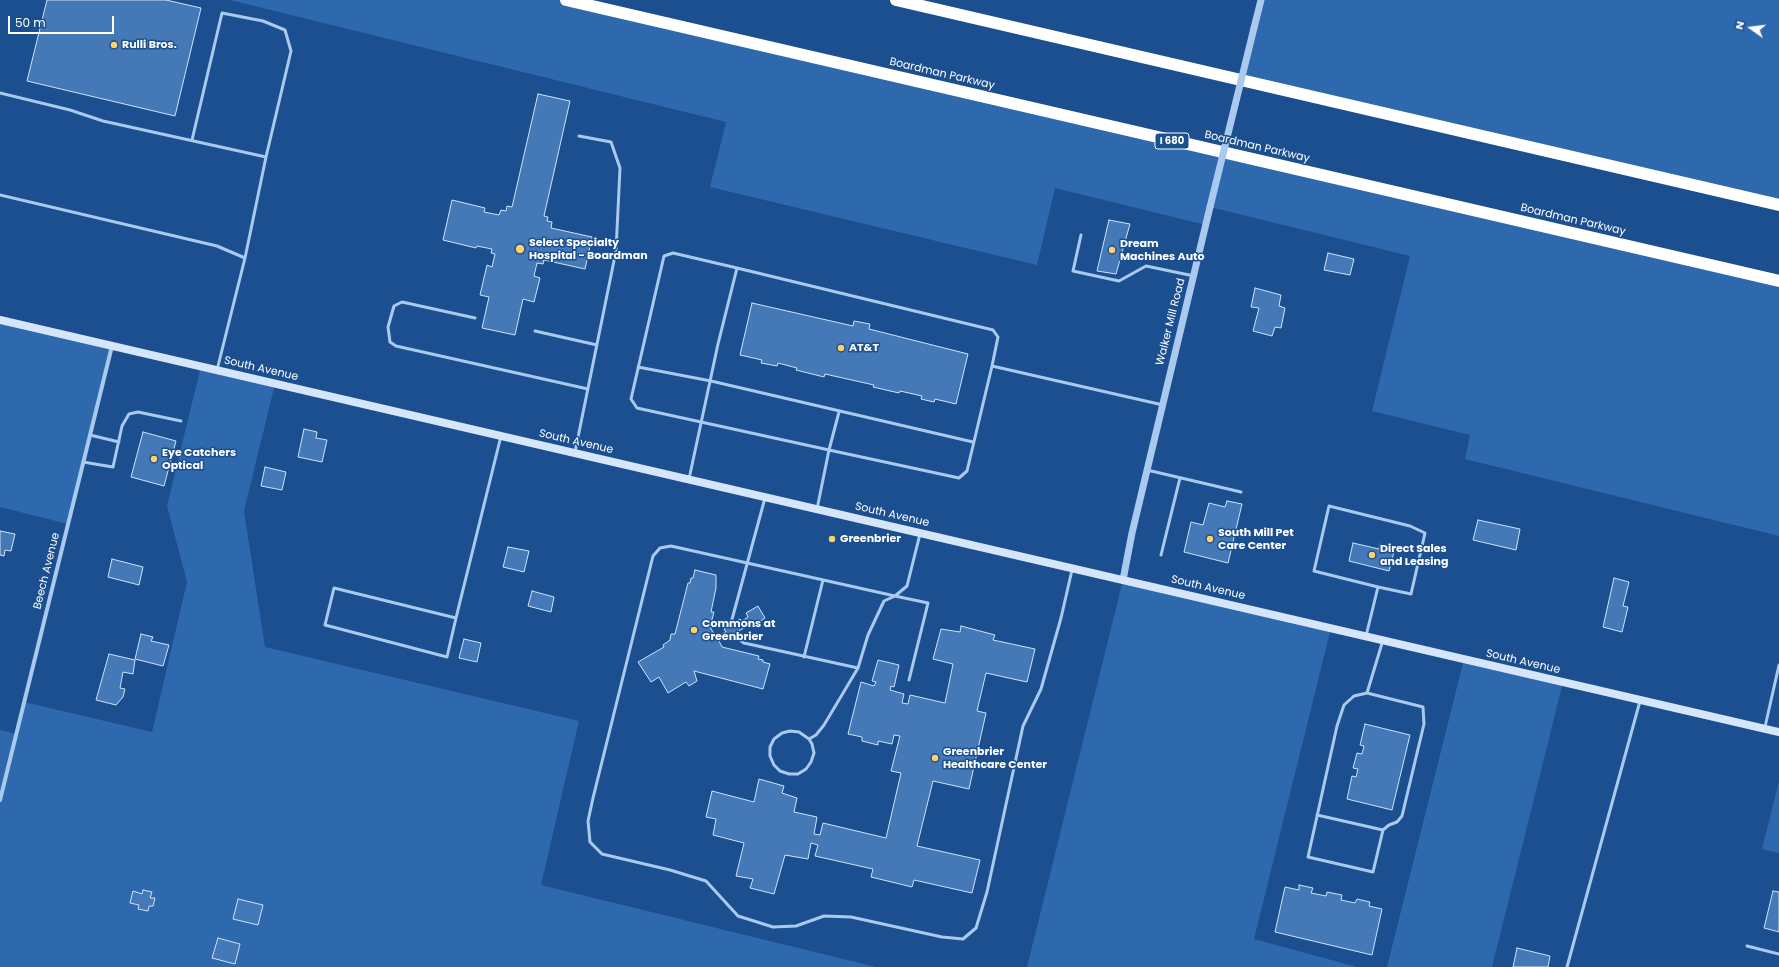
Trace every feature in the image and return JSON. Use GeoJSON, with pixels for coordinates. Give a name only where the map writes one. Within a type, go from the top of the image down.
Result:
{"type":"FeatureCollection","features":[{"type":"Feature","properties":{"kind":"highway","name":"Boardman Parkway"},"geometry":{"type":"LineString","coordinates":[[566,0],[1779,281]]}},
{"type":"Feature","properties":{"kind":"highway"},"geometry":{"type":"LineString","coordinates":[[896,0],[1779,205]]}},
{"type":"Feature","properties":{"kind":"main road","name":"South Avenue"},"geometry":{"type":"LineString","coordinates":[[0,320],[1779,732]]}},
{"type":"Feature","properties":{"kind":"street","name":"Walker Mill Road"},"geometry":{"type":"LineString","coordinates":[[1122,580],[1210,207],[1261,0]]}},
{"type":"Feature","properties":{"kind":"street","name":"Beech Avenue"},"geometry":{"type":"LineString","coordinates":[[0,800],[112,346]]}},
{"type":"Feature","properties":{"kind":"lane"},"geometry":{"type":"LineString","coordinates":[[192,140],[222,13],[263,21],[284,30],[291,51],[266,157],[245,258],[217,370]]}},
{"type":"Feature","properties":{"kind":"lane"},"geometry":{"type":"LineString","coordinates":[[0,93],[70,110],[103,121],[266,157]]}},
{"type":"Feature","properties":{"kind":"lane"},"geometry":{"type":"LineString","coordinates":[[575,453],[616,251],[620,168],[611,142],[579,136]]}},
{"type":"Feature","properties":{"kind":"lane"},"geometry":{"type":"LineString","coordinates":[[0,195],[217,246],[245,258]]}},
{"type":"Feature","properties":{"kind":"lane"},"geometry":{"type":"LineString","coordinates":[[1081,235],[1073,271],[1119,281],[1146,266],[1194,276]]}},
{"type":"Feature","properties":{"kind":"lane"},"geometry":{"type":"LineString","coordinates":[[673,253],[993,330],[998,337],[992,366],[967,471],[959,478],[637,408],[631,399],[664,256],[673,253]]}},
{"type":"Feature","properties":{"kind":"lane"},"geometry":{"type":"LineString","coordinates":[[689,480],[737,268]]}},
{"type":"Feature","properties":{"kind":"lane"},"geometry":{"type":"LineString","coordinates":[[475,318],[402,302],[394,306],[388,326],[390,342],[396,346],[588,389]]}},
{"type":"Feature","properties":{"kind":"lane"},"geometry":{"type":"LineString","coordinates":[[535,332],[597,345]]}},
{"type":"Feature","properties":{"kind":"lane"},"geometry":{"type":"LineString","coordinates":[[992,366],[1163,405]]}},
{"type":"Feature","properties":{"kind":"lane"},"geometry":{"type":"LineString","coordinates":[[638,367],[711,381],[973,442]]}},
{"type":"Feature","properties":{"kind":"lane"},"geometry":{"type":"LineString","coordinates":[[83,462],[113,467],[122,426],[129,414],[138,412],[181,421]]}},
{"type":"Feature","properties":{"kind":"lane"},"geometry":{"type":"LineString","coordinates":[[816,509],[839,412]]}},
{"type":"Feature","properties":{"kind":"lane"},"geometry":{"type":"LineString","coordinates":[[90,435],[119,442]]}},
{"type":"Feature","properties":{"kind":"lane"},"geometry":{"type":"LineString","coordinates":[[456,618],[334,588],[325,625],[446,657],[456,618],[501,436]]}},
{"type":"Feature","properties":{"kind":"lane"},"geometry":{"type":"LineString","coordinates":[[1147,470],[1241,492]]}},
{"type":"Feature","properties":{"kind":"lane"},"geometry":{"type":"LineString","coordinates":[[1161,555],[1180,478]]}},
{"type":"Feature","properties":{"kind":"lane"},"geometry":{"type":"LineString","coordinates":[[731,623],[765,497]]}},
{"type":"Feature","properties":{"kind":"lane"},"geometry":{"type":"LineString","coordinates":[[1329,506],[1410,526],[1425,533],[1411,594],[1378,587],[1314,571],[1329,506]]}},
{"type":"Feature","properties":{"kind":"lane"},"geometry":{"type":"LineString","coordinates":[[809,739],[816,735],[824,725],[858,668],[868,635],[884,601],[895,596],[907,586],[920,533]]}},
{"type":"Feature","properties":{"kind":"lane"},"geometry":{"type":"LineString","coordinates":[[909,680],[928,602],[747,564],[671,546],[660,548],[653,556],[588,821],[590,842],[602,854],[670,870],[706,881],[738,916],[772,927],[796,926],[824,916],[851,917],[942,937],[963,939],[976,928],[987,892],[1023,726],[1041,689],[1061,618],[1072,568]]}},
{"type":"Feature","properties":{"kind":"lane"},"geometry":{"type":"LineString","coordinates":[[804,657],[823,580]]}},
{"type":"Feature","properties":{"kind":"lane"},"geometry":{"type":"LineString","coordinates":[[1366,636],[1378,587]]}},
{"type":"Feature","properties":{"kind":"lane"},"geometry":{"type":"LineString","coordinates":[[737,638],[744,643],[858,668]]}},
{"type":"Feature","properties":{"kind":"lane"},"geometry":{"type":"LineString","coordinates":[[1367,693],[1383,640]]}},
{"type":"Feature","properties":{"kind":"lane"},"geometry":{"type":"LineString","coordinates":[[1765,729],[1778,676],[1779,665]]}},
{"type":"Feature","properties":{"kind":"lane"},"geometry":{"type":"LineString","coordinates":[[1367,693],[1423,707],[1424,724],[1402,816],[1397,822],[1389,825],[1383,830],[1373,872],[1308,857],[1337,726],[1344,705],[1354,696],[1367,693]]}},
{"type":"Feature","properties":{"kind":"lane"},"geometry":{"type":"LineString","coordinates":[[1567,967],[1640,700]]}},
{"type":"Feature","properties":{"kind":"lane"},"geometry":{"type":"LineString","coordinates":[[790,730],[799,732],[809,739],[814,753],[812,762],[806,769],[798,774],[789,774],[780,771],[774,765],[770,756],[770,747],[774,739],[782,733],[790,730]]}},
{"type":"Feature","properties":{"kind":"lane"},"geometry":{"type":"LineString","coordinates":[[1317,815],[1383,830]]}},
{"type":"Feature","properties":{"kind":"lane"},"geometry":{"type":"LineString","coordinates":[[1747,946],[1779,954]]}},
{"type":"Feature","properties":{"kind":"shaded area"},"geometry":{"type":"Polygon","coordinates":[[[230,0],[566,0],[1779,281],[1779,536],[1465,459],[1470,435],[1372,411],[1410,256],[1210,207],[1206,225],[1055,188],[1037,265],[710,187],[726,122],[230,0]]]}},
{"type":"Feature","properties":{"kind":"shaded area"},"geometry":{"type":"Polygon","coordinates":[[[1261,0],[1779,0],[1779,205],[1241,80],[1261,0]]]}},
{"type":"Feature","properties":{"kind":"shaded area"},"geometry":{"type":"Polygon","coordinates":[[[0,320],[112,346],[68,524],[0,507],[0,320]]]}},
{"type":"Feature","properties":{"kind":"shaded area"},"geometry":{"type":"Polygon","coordinates":[[[201,366],[275,384],[244,511],[265,647],[579,721],[541,885],[876,967],[0,967],[0,730],[16,734],[24,702],[152,732],[187,582],[167,506],[201,366]]]}},
{"type":"Feature","properties":{"kind":"shaded area"},"geometry":{"type":"Polygon","coordinates":[[[1123,580],[1331,628],[1254,939],[1357,967],[1027,967],[1123,580]]]}},
{"type":"Feature","properties":{"kind":"shaded area"},"geometry":{"type":"Polygon","coordinates":[[[1464,659],[1563,682],[1492,967],[1387,967],[1464,659]]]}},
{"type":"Feature","properties":{"kind":"shaded area"},"geometry":{"type":"Polygon","coordinates":[[[1779,781],[1779,853],[1762,849],[1779,781]]]}},
{"type":"Feature","properties":{"kind":"building","name":"Rulli Bros."},"geometry":{"type":"Polygon","coordinates":[[[47,0],[166,0],[201,8],[175,116],[27,81],[47,0]]]}},
{"type":"Feature","properties":{"kind":"building"},"geometry":{"type":"Polygon","coordinates":[[[538,94],[570,101],[544,216],[548,217],[547,221],[552,222],[551,228],[592,237],[585,269],[544,260],[543,264],[537,263],[534,276],[540,278],[534,302],[523,299],[515,335],[482,328],[489,297],[480,295],[487,265],[492,267],[495,254],[491,253],[492,249],[477,246],[476,248],[443,240],[452,200],[485,208],[484,212],[499,215],[501,210],[506,211],[507,206],[512,207],[538,94]]]}},
{"type":"Feature","properties":{"kind":"building","name":"Dream Machines Auto"},"geometry":{"type":"Polygon","coordinates":[[[1109,220],[1130,224],[1116,274],[1097,271],[1109,220]]]}},
{"type":"Feature","properties":{"kind":"building"},"geometry":{"type":"Polygon","coordinates":[[[1328,253],[1354,259],[1350,275],[1324,270],[1328,253]]]}},
{"type":"Feature","properties":{"kind":"building"},"geometry":{"type":"Polygon","coordinates":[[[1255,288],[1281,295],[1279,306],[1285,308],[1281,328],[1275,327],[1272,336],[1253,331],[1259,308],[1251,307],[1255,288]]]}},
{"type":"Feature","properties":{"kind":"building","name":"AT&T"},"geometry":{"type":"Polygon","coordinates":[[[752,303],[853,326],[854,321],[870,324],[869,329],[968,354],[956,404],[935,399],[934,402],[921,399],[922,396],[900,391],[899,393],[873,387],[874,385],[825,374],[824,377],[796,370],[797,368],[778,363],[777,366],[761,363],[762,360],[740,355],[752,303]]]}},
{"type":"Feature","properties":{"kind":"building"},"geometry":{"type":"Polygon","coordinates":[[[304,429],[317,432],[316,438],[327,440],[322,462],[298,457],[304,429]]]}},
{"type":"Feature","properties":{"kind":"building","name":"Eye Catchers Optical"},"geometry":{"type":"Polygon","coordinates":[[[143,432],[176,441],[164,486],[131,477],[143,432]]]}},
{"type":"Feature","properties":{"kind":"building"},"geometry":{"type":"Polygon","coordinates":[[[265,467],[286,472],[282,490],[261,486],[265,467]]]}},
{"type":"Feature","properties":{"kind":"building","name":"South Mill Pet Care Center"},"geometry":{"type":"Polygon","coordinates":[[[1227,501],[1242,504],[1228,563],[1184,552],[1191,522],[1203,525],[1209,503],[1225,507],[1227,501]]]}},
{"type":"Feature","properties":{"kind":"building"},"geometry":{"type":"Polygon","coordinates":[[[1478,520],[1520,529],[1516,550],[1473,540],[1478,520]]]}},
{"type":"Feature","properties":{"kind":"building"},"geometry":{"type":"Polygon","coordinates":[[[0,531],[15,534],[11,551],[5,550],[4,556],[0,555],[0,531]]]}},
{"type":"Feature","properties":{"kind":"building","name":"Direct Sales and Leasing"},"geometry":{"type":"Polygon","coordinates":[[[1353,543],[1379,549],[1380,544],[1395,548],[1389,571],[1349,561],[1353,543]]]}},
{"type":"Feature","properties":{"kind":"building"},"geometry":{"type":"Polygon","coordinates":[[[508,547],[529,551],[524,572],[503,567],[508,547]]]}},
{"type":"Feature","properties":{"kind":"building"},"geometry":{"type":"Polygon","coordinates":[[[112,559],[143,567],[139,585],[108,577],[112,559]]]}},
{"type":"Feature","properties":{"kind":"building","name":"Commons at Greenbrier"},"geometry":{"type":"Polygon","coordinates":[[[695,570],[716,575],[716,588],[711,612],[714,612],[710,627],[716,637],[726,632],[724,629],[740,619],[742,621],[748,617],[746,613],[758,606],[765,618],[753,626],[751,622],[744,625],[745,627],[729,638],[728,636],[719,641],[722,647],[759,656],[758,659],[770,664],[763,689],[694,671],[697,681],[689,686],[686,682],[668,693],[659,677],[651,682],[638,662],[664,647],[663,645],[670,640],[671,634],[675,634],[688,583],[690,583],[691,578],[693,578],[695,570]]]}},
{"type":"Feature","properties":{"kind":"building"},"geometry":{"type":"Polygon","coordinates":[[[1614,578],[1629,582],[1623,606],[1628,607],[1622,632],[1603,627],[1614,578]]]}},
{"type":"Feature","properties":{"kind":"building"},"geometry":{"type":"Polygon","coordinates":[[[532,591],[554,597],[551,612],[528,606],[532,591]]]}},
{"type":"Feature","properties":{"kind":"building","name":"Greenbrier Healthcare Center"},"geometry":{"type":"Polygon","coordinates":[[[961,626],[995,635],[993,640],[1035,649],[1027,682],[986,673],[977,711],[986,713],[969,789],[933,781],[917,846],[980,860],[972,893],[914,880],[912,887],[871,877],[873,869],[815,856],[818,845],[811,843],[808,859],[785,855],[774,894],[750,888],[753,879],[736,876],[744,843],[713,835],[716,819],[706,817],[712,791],[754,802],[759,779],[784,786],[782,793],[797,798],[794,812],[817,817],[814,834],[820,835],[823,823],[886,838],[901,773],[891,771],[900,736],[894,735],[892,744],[878,741],[878,745],[862,741],[862,737],[848,734],[861,682],[874,686],[876,682],[872,681],[878,660],[899,665],[894,687],[891,686],[890,690],[904,694],[902,703],[908,704],[910,695],[945,703],[953,664],[933,659],[941,629],[960,632],[961,626]]]}},
{"type":"Feature","properties":{"kind":"building"},"geometry":{"type":"Polygon","coordinates":[[[141,634],[153,637],[151,641],[169,645],[163,666],[135,659],[141,634]]]}},
{"type":"Feature","properties":{"kind":"building"},"geometry":{"type":"Polygon","coordinates":[[[464,639],[481,643],[477,662],[459,658],[464,639]]]}},
{"type":"Feature","properties":{"kind":"building"},"geometry":{"type":"Polygon","coordinates":[[[109,654],[135,660],[133,674],[123,672],[120,688],[125,689],[123,697],[116,705],[96,700],[109,654]]]}},
{"type":"Feature","properties":{"kind":"building"},"geometry":{"type":"Polygon","coordinates":[[[1365,724],[1410,735],[1392,810],[1347,799],[1352,776],[1356,777],[1358,769],[1353,768],[1357,753],[1362,754],[1364,746],[1360,745],[1365,724]]]}},
{"type":"Feature","properties":{"kind":"building"},"geometry":{"type":"Polygon","coordinates":[[[1299,885],[1313,888],[1311,893],[1326,896],[1327,892],[1342,895],[1341,900],[1355,903],[1357,899],[1370,902],[1369,906],[1382,909],[1372,955],[1275,932],[1285,887],[1299,890],[1299,885]]]}},
{"type":"Feature","properties":{"kind":"building"},"geometry":{"type":"Polygon","coordinates":[[[143,890],[152,892],[150,898],[155,898],[153,906],[149,906],[148,911],[138,909],[139,905],[130,903],[133,891],[142,894],[143,890]]]}},
{"type":"Feature","properties":{"kind":"building"},"geometry":{"type":"Polygon","coordinates":[[[1773,891],[1779,892],[1779,932],[1764,928],[1773,891]]]}},
{"type":"Feature","properties":{"kind":"building"},"geometry":{"type":"Polygon","coordinates":[[[238,899],[263,905],[258,925],[233,919],[238,899]]]}},
{"type":"Feature","properties":{"kind":"building"},"geometry":{"type":"Polygon","coordinates":[[[218,938],[240,944],[235,964],[212,958],[218,938]]]}},
{"type":"Feature","properties":{"kind":"building"},"geometry":{"type":"Polygon","coordinates":[[[1517,948],[1550,956],[1548,967],[1513,967],[1517,948]]]}},
{"type":"Feature","properties":{"kind":"place","name":"Rulli Bros."},"geometry":{"type":"Point","coordinates":[114,45]}},
{"type":"Feature","properties":{"kind":"place","name":"Select Specialty Hospital - Boardman"},"geometry":{"type":"Point","coordinates":[520,249]}},
{"type":"Feature","properties":{"kind":"place","name":"Dream Machines Auto"},"geometry":{"type":"Point","coordinates":[1112,250]}},
{"type":"Feature","properties":{"kind":"place","name":"AT&T"},"geometry":{"type":"Point","coordinates":[841,348]}},
{"type":"Feature","properties":{"kind":"place","name":"Eye Catchers Optical"},"geometry":{"type":"Point","coordinates":[154,459]}},
{"type":"Feature","properties":{"kind":"place","name":"Greenbrier"},"geometry":{"type":"Point","coordinates":[832,539]}},
{"type":"Feature","properties":{"kind":"place","name":"South Mill Pet Care Center"},"geometry":{"type":"Point","coordinates":[1210,539]}},
{"type":"Feature","properties":{"kind":"place","name":"Direct Sales and Leasing"},"geometry":{"type":"Point","coordinates":[1372,555]}},
{"type":"Feature","properties":{"kind":"place","name":"Commons at Greenbrier"},"geometry":{"type":"Point","coordinates":[694,630]}},
{"type":"Feature","properties":{"kind":"place","name":"Greenbrier Healthcare Center"},"geometry":{"type":"Point","coordinates":[935,758]}}]}
